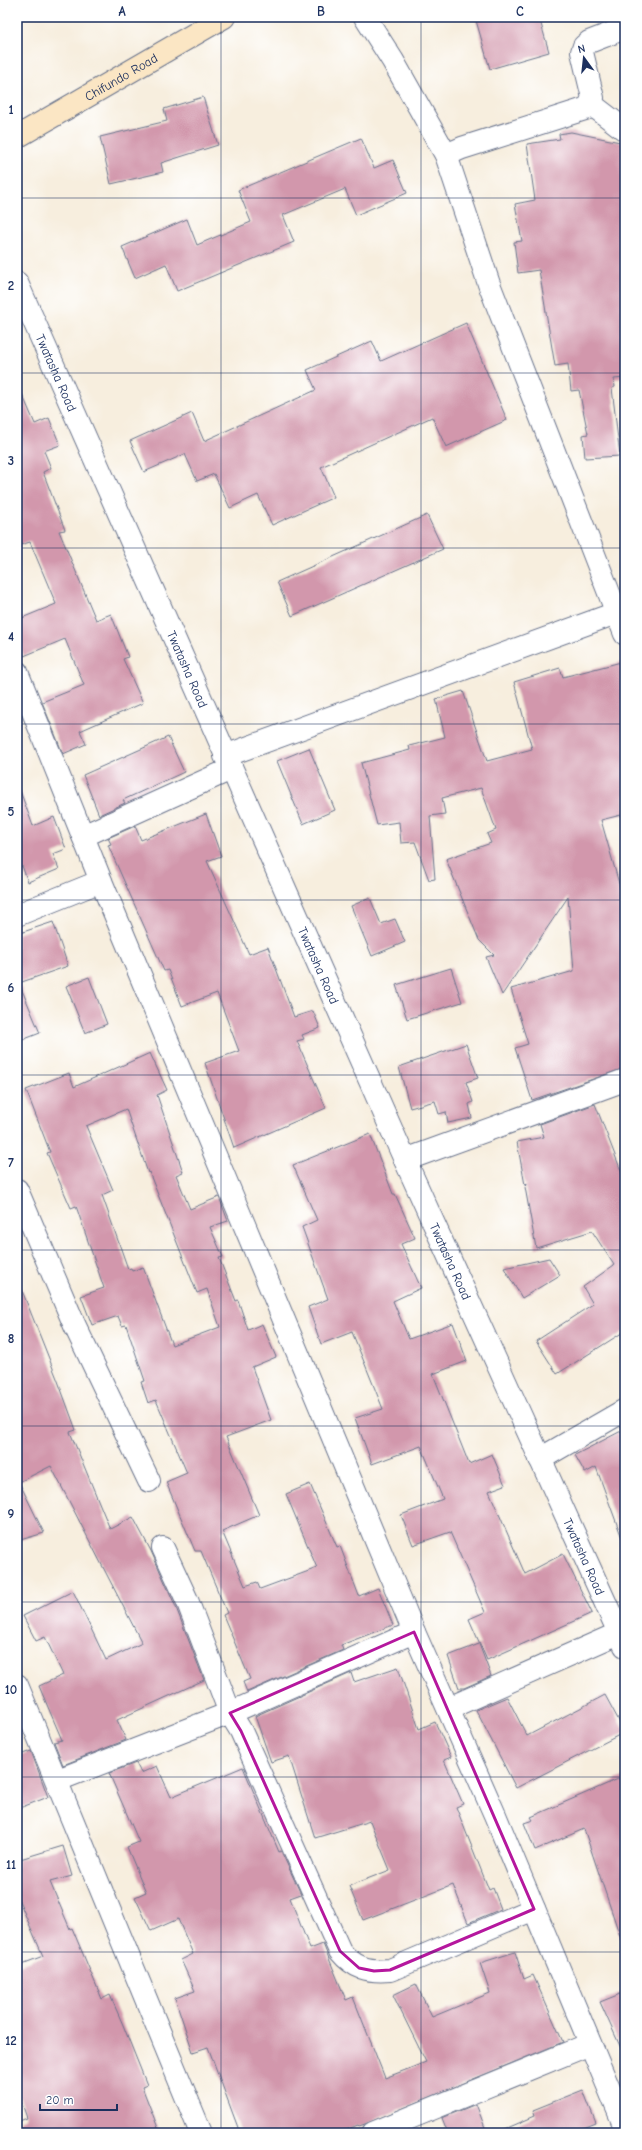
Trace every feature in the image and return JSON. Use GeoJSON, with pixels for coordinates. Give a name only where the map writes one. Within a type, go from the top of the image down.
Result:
{"type":"FeatureCollection","features":[{"type":"Feature","properties":{"kind":"street","name":"Chifundo Road"},"geometry":{"type":"LineString","coordinates":[[17,137],[224,17]]}},
{"type":"Feature","properties":{"kind":"street"},"geometry":{"type":"LineString","coordinates":[[365,17],[393,61],[446,155],[489,284],[625,634]]}},
{"type":"Feature","properties":{"kind":"street"},"geometry":{"type":"LineString","coordinates":[[446,155],[462,148],[588,108],[592,104],[593,98],[582,52],[584,46],[589,42],[625,28]]}},
{"type":"Feature","properties":{"kind":"street"},"geometry":{"type":"LineString","coordinates":[[592,104],[625,130]]}},
{"type":"Feature","properties":{"kind":"street","name":"Twatasha Road"},"geometry":{"type":"LineString","coordinates":[[17,283],[404,1160],[622,1640]]}},
{"type":"Feature","properties":{"kind":"street"},"geometry":{"type":"LineString","coordinates":[[83,836],[228,762],[616,613]]}},
{"type":"Feature","properties":{"kind":"street"},"geometry":{"type":"LineString","coordinates":[[17,672],[101,881],[414,1632],[449,1708],[625,2127]]}},
{"type":"Feature","properties":{"kind":"street"},"geometry":{"type":"LineString","coordinates":[[17,915],[101,881]]}},
{"type":"Feature","properties":{"kind":"street"},"geometry":{"type":"LineString","coordinates":[[404,1160],[625,1080]]}},
{"type":"Feature","properties":{"kind":"street"},"geometry":{"type":"LineString","coordinates":[[17,1190],[75,1326],[149,1481]]}},
{"type":"Feature","properties":{"kind":"street"},"geometry":{"type":"LineString","coordinates":[[540,1459],[625,1410]]}},
{"type":"Feature","properties":{"kind":"street"},"geometry":{"type":"LineString","coordinates":[[163,1548],[186,1600],[230,1713],[241,1731],[340,1950],[348,1960],[359,1968],[374,1971],[390,1970],[534,1909]]}},
{"type":"Feature","properties":{"kind":"street"},"geometry":{"type":"LineString","coordinates":[[58,1780],[230,1713],[414,1632]]}},
{"type":"Feature","properties":{"kind":"street"},"geometry":{"type":"LineString","coordinates":[[449,1708],[622,1640]]}},
{"type":"Feature","properties":{"kind":"street"},"geometry":{"type":"LineString","coordinates":[[17,1685],[58,1780],[201,2133]]}},
{"type":"Feature","properties":{"kind":"street"},"geometry":{"type":"LineString","coordinates":[[373,2133],[412,2125],[590,2044]]}},
{"type":"Feature","properties":{"kind":"highlighted area"},"geometry":{"type":"Polygon","coordinates":[[[414,1632],[534,1909],[390,1970],[374,1971],[359,1968],[340,1951],[241,1731],[230,1713],[414,1632]]]}},
{"type":"Feature","properties":{"kind":"building"},"geometry":{"type":"Polygon","coordinates":[[[475,17],[539,17],[549,52],[490,69],[475,17]]]}},
{"type":"Feature","properties":{"kind":"building"},"geometry":{"type":"Polygon","coordinates":[[[203,97],[218,145],[161,163],[163,172],[111,184],[100,137],[167,121],[164,109],[203,97]]]}},
{"type":"Feature","properties":{"kind":"building"},"geometry":{"type":"Polygon","coordinates":[[[571,132],[625,143],[625,211],[623,211],[625,378],[614,379],[615,387],[612,388],[620,456],[585,458],[583,435],[588,434],[579,390],[571,391],[568,364],[555,366],[539,270],[518,273],[514,242],[522,241],[515,204],[535,200],[527,144],[560,139],[559,134],[571,132]]]}},
{"type":"Feature","properties":{"kind":"building"},"geometry":{"type":"Polygon","coordinates":[[[361,138],[374,168],[393,160],[407,193],[356,215],[345,189],[283,215],[294,242],[177,291],[166,264],[135,278],[122,247],[187,219],[197,245],[251,222],[238,190],[361,138]]]}},
{"type":"Feature","properties":{"kind":"building"},"geometry":{"type":"Polygon","coordinates":[[[466,323],[507,420],[446,447],[432,417],[321,467],[334,497],[272,525],[258,495],[230,508],[214,474],[197,481],[185,454],[144,472],[130,441],[192,413],[204,441],[316,390],[307,370],[372,341],[381,361],[466,323]]]}},
{"type":"Feature","properties":{"kind":"building"},"geometry":{"type":"Polygon","coordinates":[[[17,382],[35,424],[49,418],[60,445],[44,451],[51,468],[43,472],[65,530],[59,531],[96,620],[111,614],[128,657],[123,659],[143,703],[80,731],[86,744],[63,754],[42,702],[84,685],[65,639],[24,656],[17,638],[17,620],[56,604],[30,542],[17,546],[17,382]]]}},
{"type":"Feature","properties":{"kind":"building"},"geometry":{"type":"Polygon","coordinates":[[[427,515],[443,549],[292,616],[277,582],[427,515]]]}},
{"type":"Feature","properties":{"kind":"building"},"geometry":{"type":"Polygon","coordinates":[[[625,661],[625,814],[601,820],[620,887],[625,913],[625,1068],[532,1100],[515,1048],[528,1044],[511,989],[574,971],[568,897],[502,995],[486,957],[494,955],[479,940],[446,859],[491,843],[487,834],[496,830],[481,788],[442,798],[445,814],[430,816],[435,879],[429,880],[415,842],[401,843],[399,822],[377,825],[361,763],[410,750],[409,746],[445,737],[436,699],[463,691],[487,761],[532,749],[514,682],[560,668],[563,677],[625,661]]]}},
{"type":"Feature","properties":{"kind":"building"},"geometry":{"type":"Polygon","coordinates":[[[168,737],[184,772],[123,800],[125,803],[99,815],[83,775],[168,737]]]}},
{"type":"Feature","properties":{"kind":"building"},"geometry":{"type":"Polygon","coordinates":[[[309,748],[335,810],[303,824],[277,761],[309,748]]]}},
{"type":"Feature","properties":{"kind":"building"},"geometry":{"type":"Polygon","coordinates":[[[17,788],[19,788],[33,826],[54,817],[66,849],[53,854],[59,869],[28,882],[22,866],[17,868],[17,788]]]}},
{"type":"Feature","properties":{"kind":"building"},"geometry":{"type":"Polygon","coordinates":[[[206,814],[221,856],[207,861],[249,954],[268,947],[294,1017],[313,1011],[320,1028],[302,1035],[304,1039],[297,1041],[326,1108],[234,1148],[205,1063],[239,1051],[217,993],[182,1006],[168,970],[164,971],[108,845],[111,844],[108,838],[135,826],[141,840],[206,814]]]}},
{"type":"Feature","properties":{"kind":"building"},"geometry":{"type":"Polygon","coordinates":[[[370,898],[381,924],[395,919],[405,942],[372,956],[351,906],[370,898]]]}},
{"type":"Feature","properties":{"kind":"building"},"geometry":{"type":"Polygon","coordinates":[[[53,922],[68,966],[19,983],[40,1033],[17,1042],[17,934],[53,922]]]}},
{"type":"Feature","properties":{"kind":"building"},"geometry":{"type":"Polygon","coordinates":[[[451,968],[462,1002],[407,1019],[396,985],[451,968]]]}},
{"type":"Feature","properties":{"kind":"building"},"geometry":{"type":"Polygon","coordinates":[[[89,977],[107,1024],[85,1033],[66,986],[89,977]]]}},
{"type":"Feature","properties":{"kind":"building"},"geometry":{"type":"Polygon","coordinates":[[[466,1044],[478,1078],[466,1082],[473,1102],[469,1104],[472,1118],[448,1123],[446,1112],[439,1114],[435,1101],[410,1108],[399,1067],[466,1044]]]}},
{"type":"Feature","properties":{"kind":"building"},"geometry":{"type":"Polygon","coordinates":[[[150,1053],[167,1090],[157,1095],[183,1172],[176,1175],[190,1209],[219,1197],[228,1221],[210,1227],[223,1257],[219,1258],[236,1301],[238,1300],[248,1330],[262,1324],[276,1357],[252,1367],[271,1420],[226,1437],[259,1515],[222,1531],[245,1586],[257,1582],[260,1589],[317,1568],[286,1494],[310,1484],[337,1547],[340,1546],[359,1596],[378,1588],[393,1625],[341,1645],[343,1650],[247,1692],[243,1682],[250,1679],[223,1615],[227,1613],[201,1551],[195,1551],[166,1482],[187,1473],[156,1400],[148,1403],[141,1382],[145,1381],[126,1325],[122,1326],[118,1316],[92,1325],[81,1296],[104,1288],[76,1206],[71,1208],[47,1153],[50,1152],[26,1090],[69,1073],[74,1087],[150,1053]],[[126,1109],[86,1126],[113,1190],[102,1195],[128,1269],[131,1268],[132,1271],[143,1267],[172,1345],[220,1327],[207,1289],[197,1293],[149,1172],[148,1173],[126,1109]]]}},
{"type":"Feature","properties":{"kind":"building"},"geometry":{"type":"Polygon","coordinates":[[[595,1104],[625,1181],[625,1331],[557,1374],[536,1341],[593,1304],[583,1287],[614,1265],[592,1231],[536,1248],[525,1187],[528,1184],[525,1185],[517,1142],[544,1137],[540,1124],[595,1104]]]}},
{"type":"Feature","properties":{"kind":"building"},"geometry":{"type":"Polygon","coordinates":[[[370,1134],[393,1194],[395,1194],[415,1238],[401,1244],[421,1288],[393,1301],[409,1339],[453,1323],[467,1361],[433,1374],[469,1464],[492,1454],[505,1485],[489,1491],[525,1574],[563,1554],[592,1613],[487,1660],[469,1619],[485,1612],[450,1532],[413,1545],[401,1515],[443,1499],[421,1446],[372,1464],[355,1418],[383,1409],[352,1332],[321,1344],[308,1307],[328,1299],[302,1227],[317,1220],[293,1165],[370,1134]]]}},
{"type":"Feature","properties":{"kind":"building"},"geometry":{"type":"Polygon","coordinates":[[[549,1258],[560,1275],[522,1298],[504,1268],[549,1258]]]}},
{"type":"Feature","properties":{"kind":"building"},"geometry":{"type":"Polygon","coordinates":[[[17,1283],[19,1283],[58,1381],[76,1430],[70,1432],[110,1529],[133,1517],[151,1551],[175,1605],[204,1680],[117,1720],[126,1740],[63,1765],[54,1742],[62,1740],[39,1686],[63,1675],[45,1637],[36,1641],[23,1616],[73,1591],[106,1660],[142,1643],[51,1466],[19,1482],[44,1533],[17,1541],[17,1283]]]}},
{"type":"Feature","properties":{"kind":"building"},"geometry":{"type":"Polygon","coordinates":[[[625,1429],[625,1538],[622,1538],[596,1467],[585,1473],[575,1455],[625,1429]]]}},
{"type":"Feature","properties":{"kind":"building"},"geometry":{"type":"Polygon","coordinates":[[[479,1644],[491,1676],[464,1688],[459,1688],[448,1656],[479,1644]]]}},
{"type":"Feature","properties":{"kind":"building"},"geometry":{"type":"Polygon","coordinates":[[[398,1667],[419,1729],[435,1722],[451,1757],[444,1760],[463,1804],[456,1807],[489,1890],[493,1888],[501,1909],[468,1923],[453,1885],[363,1920],[349,1886],[390,1870],[370,1821],[315,1838],[289,1756],[271,1762],[255,1716],[351,1673],[354,1682],[398,1667]]]}},
{"type":"Feature","properties":{"kind":"building"},"geometry":{"type":"Polygon","coordinates":[[[605,1695],[625,1732],[516,1788],[476,1710],[507,1697],[527,1736],[605,1695]]]}},
{"type":"Feature","properties":{"kind":"building"},"geometry":{"type":"Polygon","coordinates":[[[31,1751],[48,1797],[17,1809],[17,1756],[31,1751]]]}},
{"type":"Feature","properties":{"kind":"building"},"geometry":{"type":"Polygon","coordinates":[[[136,1763],[141,1773],[157,1766],[171,1797],[243,1767],[279,1852],[281,1851],[301,1894],[290,1898],[310,1949],[323,1944],[346,2000],[353,1997],[385,2078],[426,2062],[393,1995],[416,1984],[432,2017],[490,1993],[480,1963],[515,1952],[524,1979],[533,1975],[563,2042],[365,2124],[358,2125],[338,2133],[240,2133],[208,2047],[193,2052],[175,1998],[195,1991],[181,1960],[193,1954],[178,1919],[151,1931],[135,1897],[146,1892],[127,1847],[139,1842],[109,1773],[136,1763]]]}},
{"type":"Feature","properties":{"kind":"building"},"geometry":{"type":"Polygon","coordinates":[[[625,1776],[625,1938],[621,1939],[584,1829],[535,1850],[524,1823],[533,1820],[531,1817],[625,1776]]]}},
{"type":"Feature","properties":{"kind":"building"},"geometry":{"type":"Polygon","coordinates":[[[63,1846],[72,1876],[50,1882],[70,1929],[72,1928],[102,1999],[110,1995],[147,2085],[142,2087],[160,2133],[17,2133],[17,2122],[27,2118],[17,2089],[17,1966],[43,1956],[17,1896],[17,1860],[63,1846]]]}},
{"type":"Feature","properties":{"kind":"building"},"geometry":{"type":"Polygon","coordinates":[[[625,1992],[625,2057],[600,2002],[625,1992]]]}},
{"type":"Feature","properties":{"kind":"building"},"geometry":{"type":"Polygon","coordinates":[[[583,2090],[596,2123],[571,2133],[496,2133],[535,2116],[533,2110],[583,2090]]]}},
{"type":"Feature","properties":{"kind":"building"},"geometry":{"type":"Polygon","coordinates":[[[476,2104],[487,2133],[448,2133],[442,2118],[476,2104]]]}}]}
